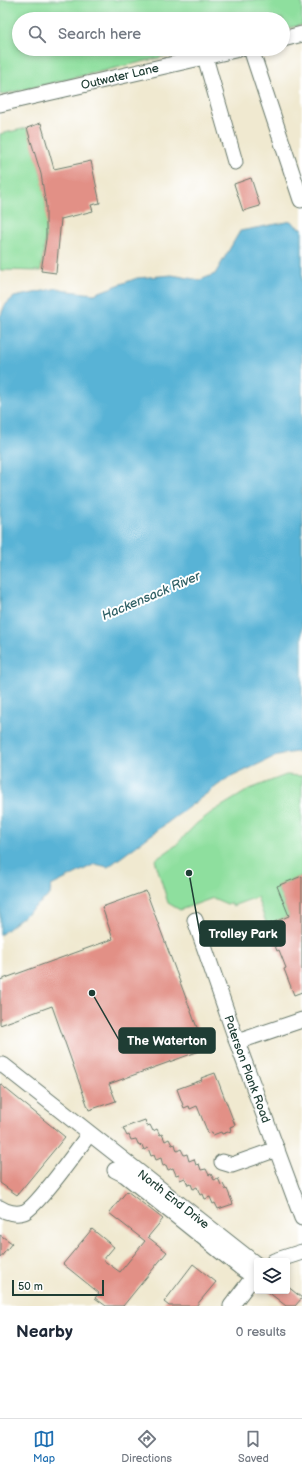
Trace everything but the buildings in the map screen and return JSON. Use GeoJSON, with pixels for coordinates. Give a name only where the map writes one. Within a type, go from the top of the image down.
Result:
{"type":"FeatureCollection","features":[{"type":"Feature","properties":{"kind":"street"},"geometry":{"type":"LineString","coordinates":[[290,37],[302,34]]}},
{"type":"Feature","properties":{"kind":"street","name":"Outwater Lane"},"geometry":{"type":"LineString","coordinates":[[0,104],[209,56]]}},
{"type":"Feature","properties":{"kind":"street"},"geometry":{"type":"LineString","coordinates":[[253,56],[301,200]]}},
{"type":"Feature","properties":{"kind":"street"},"geometry":{"type":"LineString","coordinates":[[205,57],[234,162]]}},
{"type":"Feature","properties":{"kind":"street","name":"Paterson Plank Road"},"geometry":{"type":"LineString","coordinates":[[195,920],[237,1042],[302,1218]]}},
{"type":"Feature","properties":{"kind":"street"},"geometry":{"type":"LineString","coordinates":[[237,1042],[302,1020]]}},
{"type":"Feature","properties":{"kind":"street","name":"North End Drive"},"geometry":{"type":"LineString","coordinates":[[0,1065],[3,1065],[254,1268]]}},
{"type":"Feature","properties":{"kind":"street"},"geometry":{"type":"LineString","coordinates":[[0,1208],[15,1213],[25,1212],[38,1200],[89,1134]]}},
{"type":"Feature","properties":{"kind":"street"},"geometry":{"type":"LineString","coordinates":[[222,1162],[232,1165],[276,1149]]}},
{"type":"Feature","properties":{"kind":"street","name":"North End Drive"},"geometry":{"type":"LineString","coordinates":[[115,1170],[124,1175],[215,1248],[254,1269]]}},
{"type":"Feature","properties":{"kind":"street"},"geometry":{"type":"LineString","coordinates":[[283,1258],[302,1252]]}},
{"type":"Feature","properties":{"kind":"street"},"geometry":{"type":"LineString","coordinates":[[231,1306],[254,1273]]}},
{"type":"Feature","properties":{"kind":"green space"},"geometry":{"type":"Polygon","coordinates":[[[0,0],[302,0],[302,25],[290,28],[290,12],[12,12],[12,56],[167,56],[0,95],[0,0]]]}},
{"type":"Feature","properties":{"kind":"green space"},"geometry":{"type":"Polygon","coordinates":[[[27,128],[39,166],[45,196],[46,231],[41,271],[0,270],[0,134],[27,128]]]}},
{"type":"Feature","properties":{"kind":"green space"},"geometry":{"type":"Polygon","coordinates":[[[286,775],[302,776],[302,876],[277,886],[289,916],[267,925],[257,897],[232,906],[230,903],[227,904],[213,898],[180,910],[168,903],[155,860],[175,846],[196,824],[212,812],[250,789],[286,775]]]}},
{"type":"Feature","properties":{"kind":"water","name":"Hackensack River"},"geometry":{"type":"Polygon","coordinates":[[[292,221],[296,226],[302,228],[302,751],[278,755],[225,780],[108,867],[95,864],[51,886],[50,895],[0,935],[0,317],[5,305],[14,297],[58,288],[94,294],[137,278],[172,275],[200,280],[215,274],[240,231],[292,221]]]}},
{"type":"Feature","properties":{"kind":"place","name":"Trolley Park"},"geometry":{"type":"Point","coordinates":[189,873]}},
{"type":"Feature","properties":{"kind":"place","name":"The Waterton"},"geometry":{"type":"Point","coordinates":[92,993]}}]}
